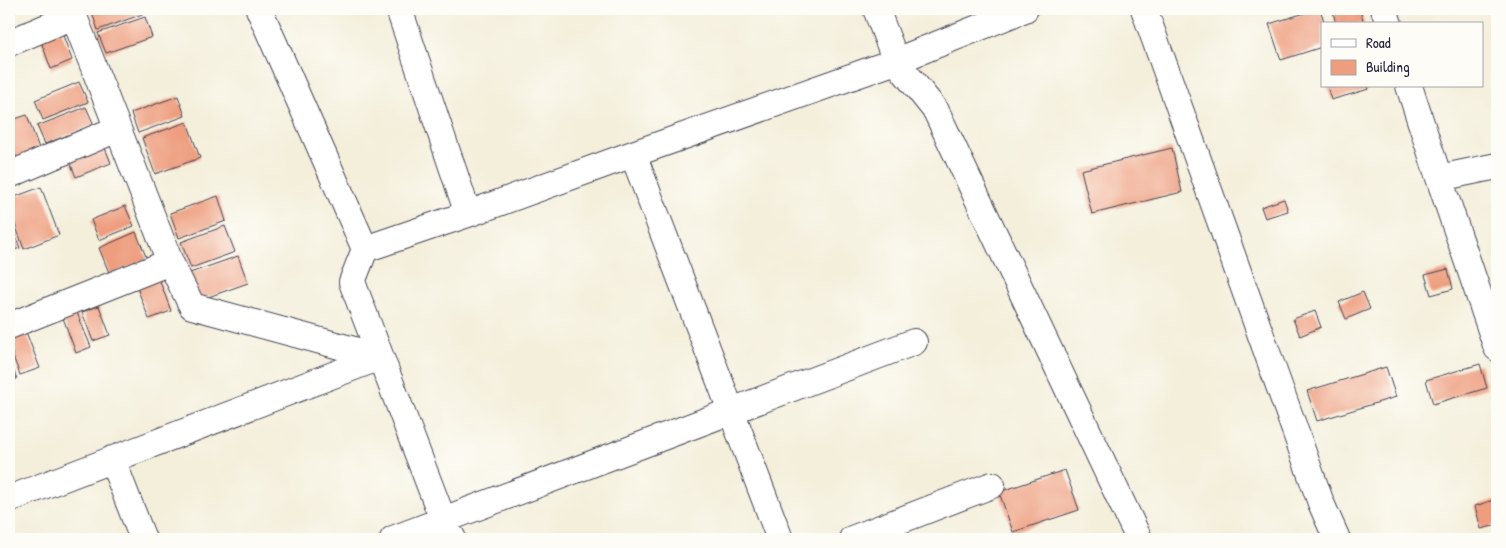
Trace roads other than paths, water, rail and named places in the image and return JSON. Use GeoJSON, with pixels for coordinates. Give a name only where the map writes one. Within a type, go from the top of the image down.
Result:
{"type":"FeatureCollection","features":[{"type":"Feature","properties":{"kind":"street"},"geometry":{"type":"LineString","coordinates":[[259,9],[365,249],[352,282],[448,530]]}},
{"type":"Feature","properties":{"kind":"street"},"geometry":{"type":"LineString","coordinates":[[399,9],[468,214]]}},
{"type":"Feature","properties":{"kind":"street"},"geometry":{"type":"LineString","coordinates":[[876,9],[896,61],[936,111],[1139,539]]}},
{"type":"Feature","properties":{"kind":"street"},"geometry":{"type":"LineString","coordinates":[[365,249],[896,61],[1025,9]]}},
{"type":"Feature","properties":{"kind":"street"},"geometry":{"type":"LineString","coordinates":[[1144,9],[1318,494],[1337,539]]}},
{"type":"Feature","properties":{"kind":"street"},"geometry":{"type":"LineString","coordinates":[[1384,9],[1388,22]]}},
{"type":"Feature","properties":{"kind":"street"},"geometry":{"type":"LineString","coordinates":[[9,43],[72,12],[170,262],[192,306],[380,357]]}},
{"type":"Feature","properties":{"kind":"street"},"geometry":{"type":"LineString","coordinates":[[1410,88],[1497,348]]}},
{"type":"Feature","properties":{"kind":"street"},"geometry":{"type":"LineString","coordinates":[[9,175],[117,129]]}},
{"type":"Feature","properties":{"kind":"street"},"geometry":{"type":"LineString","coordinates":[[633,154],[780,539]]}},
{"type":"Feature","properties":{"kind":"street"},"geometry":{"type":"LineString","coordinates":[[1439,178],[1497,166]]}},
{"type":"Feature","properties":{"kind":"street"},"geometry":{"type":"LineString","coordinates":[[9,326],[170,262]]}},
{"type":"Feature","properties":{"kind":"street"},"geometry":{"type":"LineString","coordinates":[[393,539],[448,530],[731,411],[914,342]]}},
{"type":"Feature","properties":{"kind":"street"},"geometry":{"type":"LineString","coordinates":[[9,499],[380,357]]}},
{"type":"Feature","properties":{"kind":"street"},"geometry":{"type":"LineString","coordinates":[[112,459],[143,539]]}},
{"type":"Feature","properties":{"kind":"street"},"geometry":{"type":"LineString","coordinates":[[852,539],[992,485]]}}]}
